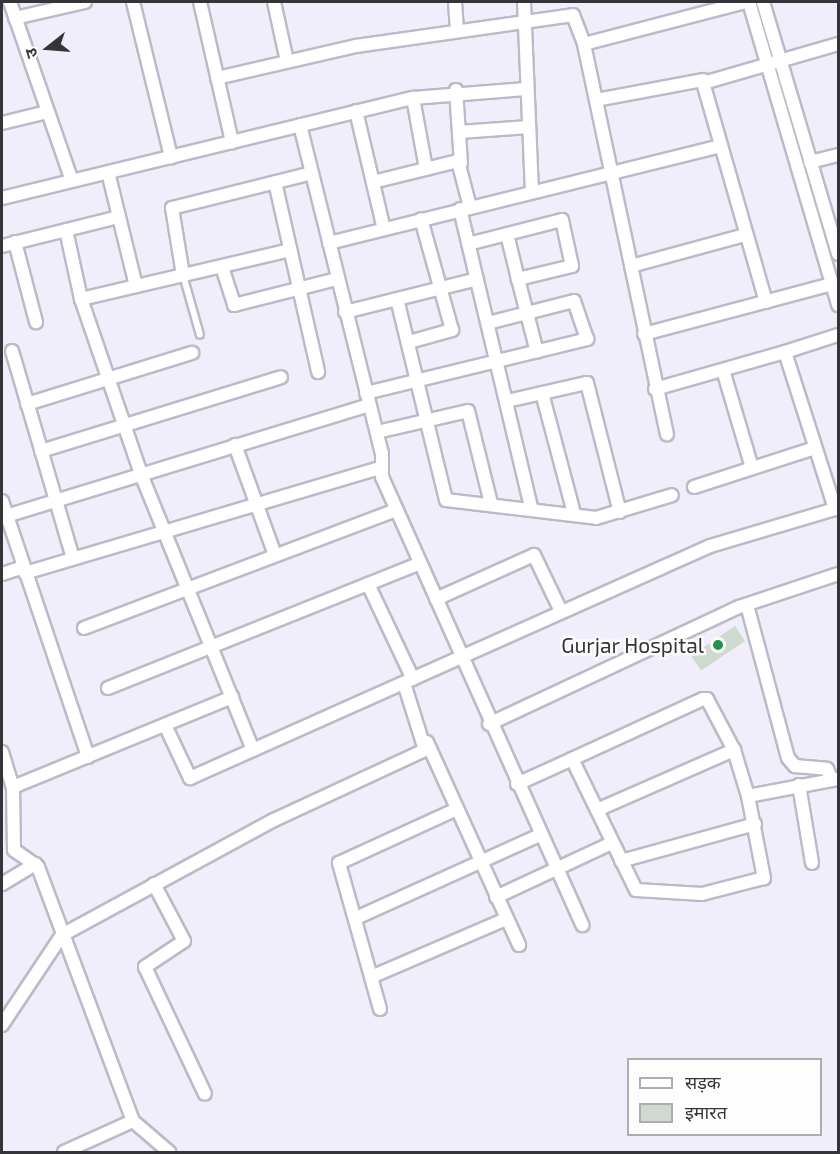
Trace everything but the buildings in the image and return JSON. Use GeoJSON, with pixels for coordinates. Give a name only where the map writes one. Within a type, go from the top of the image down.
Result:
{"type":"FeatureCollection","features":[{"type":"Feature","properties":{"kind":"street"},"geometry":{"type":"LineString","coordinates":[[10,2],[72,181]]}},
{"type":"Feature","properties":{"kind":"street"},"geometry":{"type":"LineString","coordinates":[[15,18],[85,2]]}},
{"type":"Feature","properties":{"kind":"street"},"geometry":{"type":"LineString","coordinates":[[133,2],[171,157]]}},
{"type":"Feature","properties":{"kind":"street"},"geometry":{"type":"LineString","coordinates":[[200,2],[232,142]]}},
{"type":"Feature","properties":{"kind":"street"},"geometry":{"type":"LineString","coordinates":[[274,2],[287,61]]}},
{"type":"Feature","properties":{"kind":"street"},"geometry":{"type":"LineString","coordinates":[[455,2],[457,31]]}},
{"type":"Feature","properties":{"kind":"street"},"geometry":{"type":"LineString","coordinates":[[524,2],[532,192]]}},
{"type":"Feature","properties":{"kind":"street"},"geometry":{"type":"LineString","coordinates":[[584,44],[747,2],[838,305]]}},
{"type":"Feature","properties":{"kind":"street"},"geometry":{"type":"LineString","coordinates":[[763,2],[810,162],[833,216],[838,254]]}},
{"type":"Feature","properties":{"kind":"street"},"geometry":{"type":"LineString","coordinates":[[217,78],[287,61],[457,31],[573,15],[584,44],[655,389],[667,434]]}},
{"type":"Feature","properties":{"kind":"street"},"geometry":{"type":"LineString","coordinates":[[596,100],[704,80],[838,44]]}},
{"type":"Feature","properties":{"kind":"street"},"geometry":{"type":"LineString","coordinates":[[704,80],[718,147],[766,302]]}},
{"type":"Feature","properties":{"kind":"street"},"geometry":{"type":"LineString","coordinates":[[2,198],[413,98],[456,90],[526,89]]}},
{"type":"Feature","properties":{"kind":"street"},"geometry":{"type":"LineString","coordinates":[[456,90],[468,244],[531,508]]}},
{"type":"Feature","properties":{"kind":"street"},"geometry":{"type":"LineString","coordinates":[[413,98],[426,169]]}},
{"type":"Feature","properties":{"kind":"street"},"geometry":{"type":"LineString","coordinates":[[356,111],[384,229]]}},
{"type":"Feature","properties":{"kind":"street"},"geometry":{"type":"LineString","coordinates":[[2,123],[47,112]]}},
{"type":"Feature","properties":{"kind":"street"},"geometry":{"type":"LineString","coordinates":[[300,125],[345,312],[377,432],[380,464],[396,510],[462,657],[489,724],[582,925]]}},
{"type":"Feature","properties":{"kind":"street"},"geometry":{"type":"LineString","coordinates":[[459,132],[529,127]]}},
{"type":"Feature","properties":{"kind":"street"},"geometry":{"type":"LineString","coordinates":[[329,243],[718,147]]}},
{"type":"Feature","properties":{"kind":"street"},"geometry":{"type":"LineString","coordinates":[[810,162],[838,155]]}},
{"type":"Feature","properties":{"kind":"street"},"geometry":{"type":"LineString","coordinates":[[373,182],[461,163]]}},
{"type":"Feature","properties":{"kind":"street"},"geometry":{"type":"LineString","coordinates":[[108,172],[136,286]]}},
{"type":"Feature","properties":{"kind":"street"},"geometry":{"type":"LineString","coordinates":[[183,275],[172,208],[312,173]]}},
{"type":"Feature","properties":{"kind":"street"},"geometry":{"type":"LineString","coordinates":[[275,182],[318,372]]}},
{"type":"Feature","properties":{"kind":"street"},"geometry":{"type":"LineString","coordinates":[[813,220],[833,216]]}},
{"type":"Feature","properties":{"kind":"street"},"geometry":{"type":"LineString","coordinates":[[2,246],[118,217]]}},
{"type":"Feature","properties":{"kind":"street"},"geometry":{"type":"LineString","coordinates":[[409,342],[451,332],[422,219]]}},
{"type":"Feature","properties":{"kind":"street"},"geometry":{"type":"LineString","coordinates":[[468,244],[563,222],[573,266],[518,279]]}},
{"type":"Feature","properties":{"kind":"street"},"geometry":{"type":"LineString","coordinates":[[66,230],[81,299],[123,425],[253,750]]}},
{"type":"Feature","properties":{"kind":"street"},"geometry":{"type":"LineString","coordinates":[[507,234],[537,352]]}},
{"type":"Feature","properties":{"kind":"street"},"geometry":{"type":"LineString","coordinates":[[631,266],[745,235]]}},
{"type":"Feature","properties":{"kind":"street"},"geometry":{"type":"LineString","coordinates":[[15,242],[36,322]]}},
{"type":"Feature","properties":{"kind":"street"},"geometry":{"type":"LineString","coordinates":[[81,299],[290,250]]}},
{"type":"Feature","properties":{"kind":"street"},"geometry":{"type":"LineString","coordinates":[[222,267],[234,305],[338,279]]}},
{"type":"Feature","properties":{"kind":"street"},"geometry":{"type":"LineString","coordinates":[[345,312],[477,279]]}},
{"type":"Feature","properties":{"kind":"street"},"geometry":{"type":"LineString","coordinates":[[644,334],[832,284]]}},
{"type":"Feature","properties":{"kind":"street"},"geometry":{"type":"LineString","coordinates":[[397,299],[444,498],[574,513],[596,518],[672,495]]}},
{"type":"Feature","properties":{"kind":"street"},"geometry":{"type":"LineString","coordinates":[[6,516],[355,409],[368,399],[418,381],[587,340],[579,305],[488,323]]}},
{"type":"Feature","properties":{"kind":"street"},"geometry":{"type":"LineString","coordinates":[[655,389],[838,335]]}},
{"type":"Feature","properties":{"kind":"street"},"geometry":{"type":"LineString","coordinates":[[12,351],[73,558]]}},
{"type":"Feature","properties":{"kind":"street"},"geometry":{"type":"LineString","coordinates":[[165,725],[188,778],[710,546],[837,508],[815,448],[785,352]]}},
{"type":"Feature","properties":{"kind":"street"},"geometry":{"type":"LineString","coordinates":[[27,404],[192,353]]}},
{"type":"Feature","properties":{"kind":"street"},"geometry":{"type":"LineString","coordinates":[[723,370],[752,468]]}},
{"type":"Feature","properties":{"kind":"street"},"geometry":{"type":"LineString","coordinates":[[41,451],[281,377]]}},
{"type":"Feature","properties":{"kind":"street"},"geometry":{"type":"LineString","coordinates":[[507,401],[589,386],[620,512]]}},
{"type":"Feature","properties":{"kind":"street"},"geometry":{"type":"LineString","coordinates":[[542,393],[574,513]]}},
{"type":"Feature","properties":{"kind":"street"},"geometry":{"type":"LineString","coordinates":[[377,432],[425,420],[470,414],[491,503]]}},
{"type":"Feature","properties":{"kind":"street"},"geometry":{"type":"LineString","coordinates":[[235,445],[275,555]]}},
{"type":"Feature","properties":{"kind":"street"},"geometry":{"type":"LineString","coordinates":[[694,487],[815,448]]}},
{"type":"Feature","properties":{"kind":"street"},"geometry":{"type":"LineString","coordinates":[[2,574],[73,558],[380,464]]}},
{"type":"Feature","properties":{"kind":"street"},"geometry":{"type":"LineString","coordinates":[[2,501],[88,757]]}},
{"type":"Feature","properties":{"kind":"street"},"geometry":{"type":"LineString","coordinates":[[84,628],[396,510]]}},
{"type":"Feature","properties":{"kind":"street"},"geometry":{"type":"LineString","coordinates":[[436,598],[534,555],[561,611]]}},
{"type":"Feature","properties":{"kind":"street"},"geometry":{"type":"LineString","coordinates":[[108,688],[420,563]]}},
{"type":"Feature","properties":{"kind":"street"},"geometry":{"type":"LineString","coordinates":[[489,724],[747,605],[838,574]]}},
{"type":"Feature","properties":{"kind":"street"},"geometry":{"type":"LineString","coordinates":[[368,584],[408,681],[427,742],[519,945]]}},
{"type":"Feature","properties":{"kind":"street"},"geometry":{"type":"LineString","coordinates":[[747,605],[788,758],[795,766],[827,769],[835,780],[748,796]]}},
{"type":"Feature","properties":{"kind":"street"},"geometry":{"type":"LineString","coordinates":[[13,787],[232,697]]}},
{"type":"Feature","properties":{"kind":"street"},"geometry":{"type":"LineString","coordinates":[[517,784],[703,699],[734,750],[755,824],[765,875],[760,879],[702,894],[642,893],[621,861],[572,759]]}},
{"type":"Feature","properties":{"kind":"street"},"geometry":{"type":"LineString","coordinates":[[2,1025],[62,935],[154,884],[425,750],[427,742]]}},
{"type":"Feature","properties":{"kind":"street"},"geometry":{"type":"LineString","coordinates":[[597,810],[734,750]]}},
{"type":"Feature","properties":{"kind":"street"},"geometry":{"type":"LineString","coordinates":[[2,752],[13,787],[14,850],[35,864],[133,1120],[168,1152]]}},
{"type":"Feature","properties":{"kind":"street"},"geometry":{"type":"LineString","coordinates":[[800,785],[812,863]]}},
{"type":"Feature","properties":{"kind":"street"},"geometry":{"type":"LineString","coordinates":[[380,1009],[339,863],[457,809]]}},
{"type":"Feature","properties":{"kind":"street"},"geometry":{"type":"LineString","coordinates":[[621,861],[755,824]]}},
{"type":"Feature","properties":{"kind":"street"},"geometry":{"type":"LineString","coordinates":[[356,918],[540,835]]}},
{"type":"Feature","properties":{"kind":"street"},"geometry":{"type":"LineString","coordinates":[[496,897],[612,843]]}},
{"type":"Feature","properties":{"kind":"street"},"geometry":{"type":"LineString","coordinates":[[2,884],[35,864]]}},
{"type":"Feature","properties":{"kind":"street"},"geometry":{"type":"LineString","coordinates":[[154,884],[184,941],[145,967],[205,1094]]}},
{"type":"Feature","properties":{"kind":"street"},"geometry":{"type":"LineString","coordinates":[[371,977],[506,918]]}},
{"type":"Feature","properties":{"kind":"street"},"geometry":{"type":"LineString","coordinates":[[64,1152],[133,1120]]}},
{"type":"Feature","properties":{"kind":"lane"},"geometry":{"type":"LineString","coordinates":[[183,275],[200,334]]}},
{"type":"Feature","properties":{"kind":"place","name":"Gurjar Hospital"},"geometry":{"type":"Point","coordinates":[718,645]}}]}
